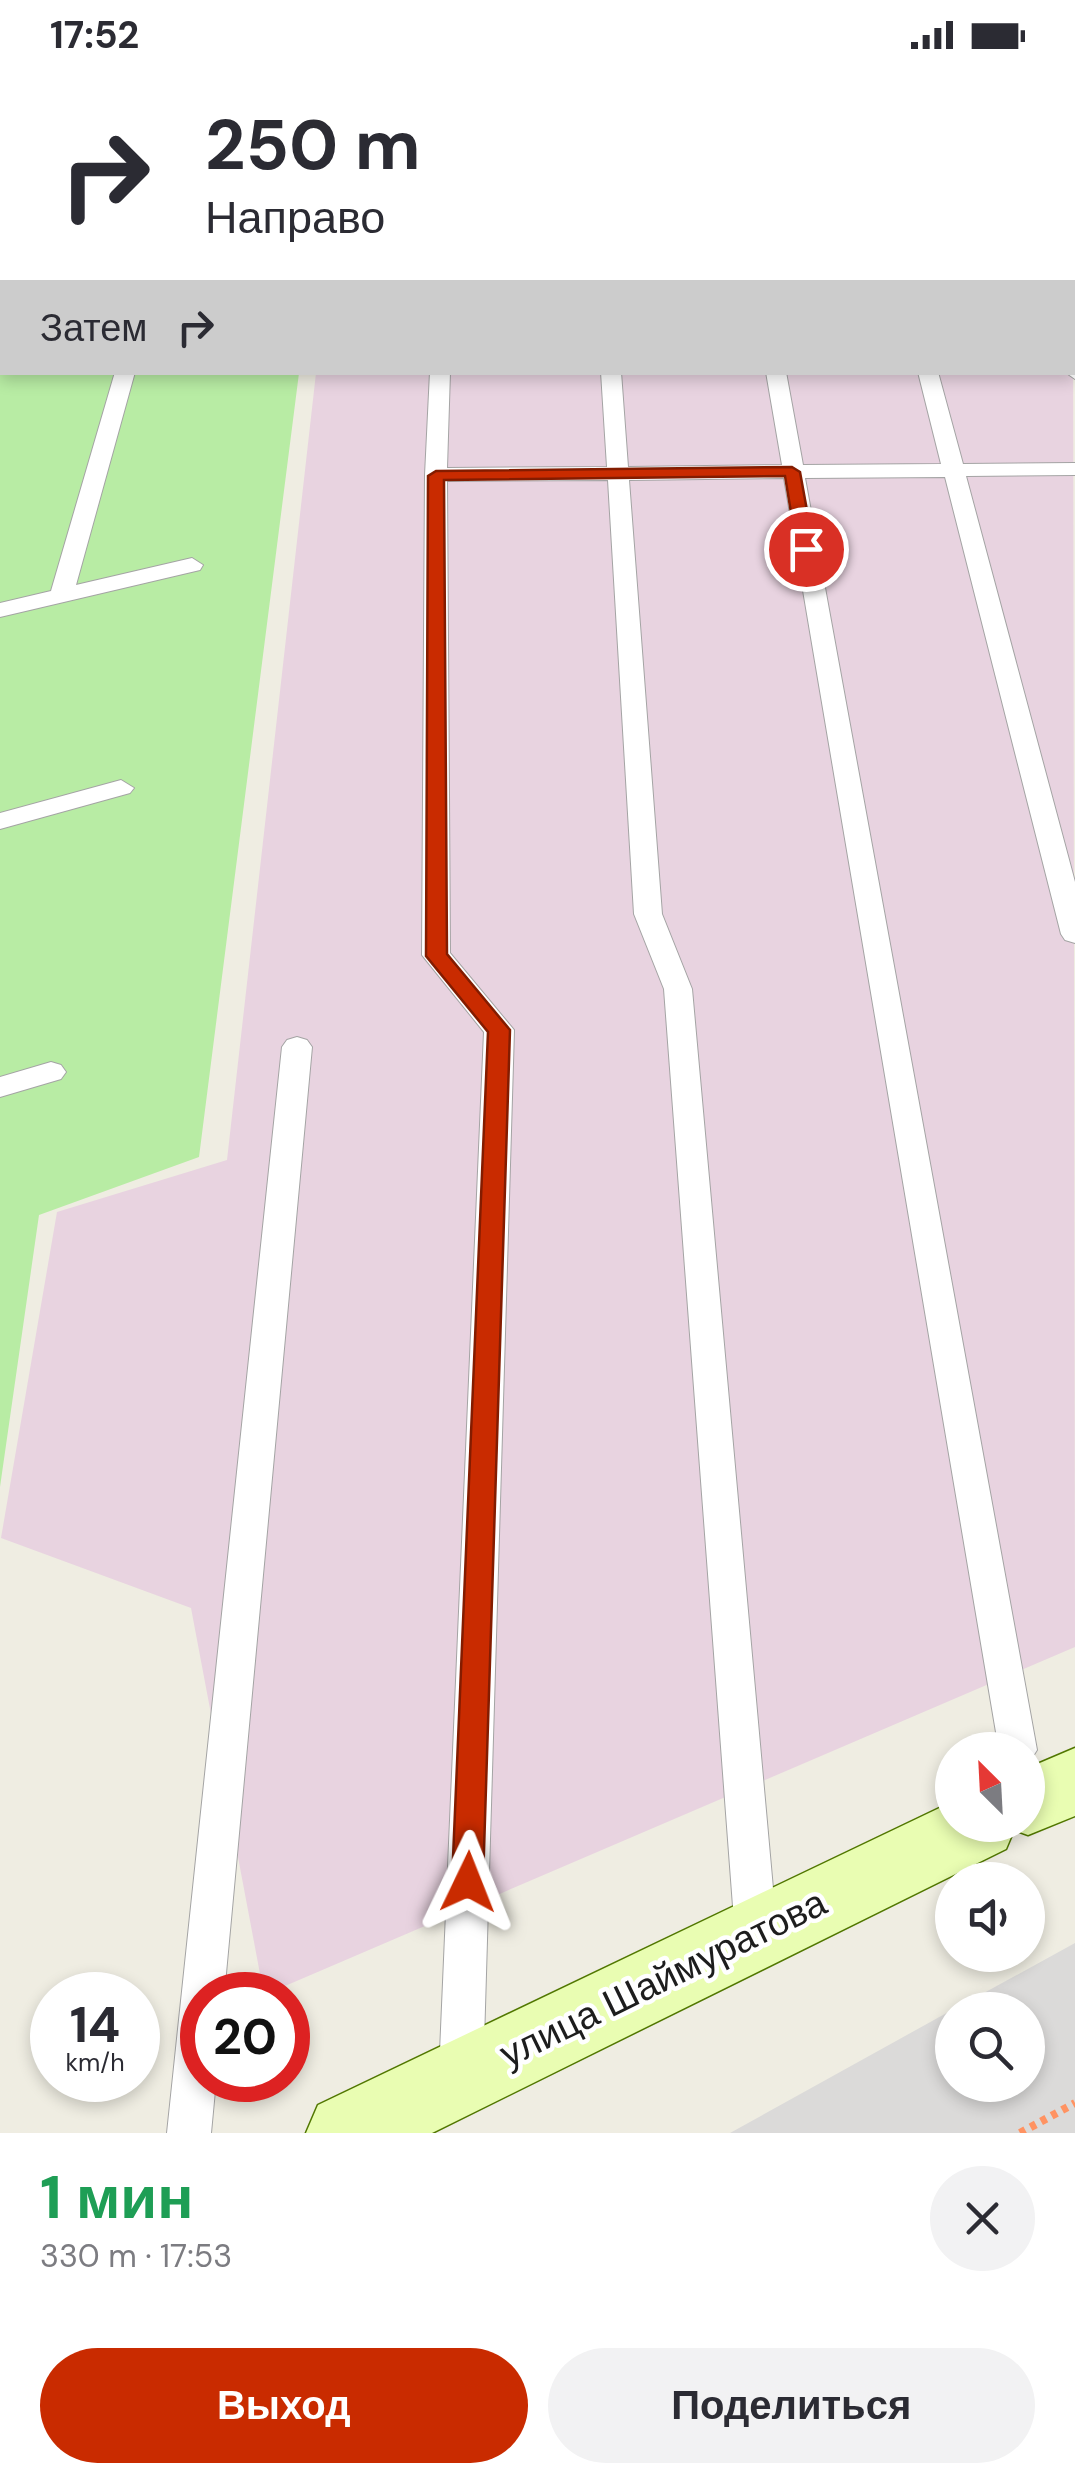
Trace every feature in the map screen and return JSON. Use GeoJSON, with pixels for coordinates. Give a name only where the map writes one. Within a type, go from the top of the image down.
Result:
{"type":"FeatureCollection","features":[{"type":"Feature","properties":{"kind":"main road"},"geometry":{"type":"LineString","coordinates":[[1045,1794],[1075,1781]]}},
{"type":"Feature","properties":{"kind":"main road","name":"улица Шаймуратова"},"geometry":{"type":"LineString","coordinates":[[346,2133],[945,1842]]}},
{"type":"Feature","properties":{"kind":"lane"},"geometry":{"type":"LineString","coordinates":[[61,596],[124,375]]}},
{"type":"Feature","properties":{"kind":"lane"},"geometry":{"type":"LineString","coordinates":[[440,375],[436,476],[436,956],[499,1030],[461,2075]]}},
{"type":"Feature","properties":{"kind":"lane"},"geometry":{"type":"LineString","coordinates":[[611,375],[648,914],[678,989],[756,1933]]}},
{"type":"Feature","properties":{"kind":"lane"},"geometry":{"type":"LineString","coordinates":[[776,375],[1015,1732]]}},
{"type":"Feature","properties":{"kind":"lane"},"geometry":{"type":"LineString","coordinates":[[929,375],[1075,934]]}},
{"type":"Feature","properties":{"kind":"lane"},"geometry":{"type":"LineString","coordinates":[[436,476],[1075,469]]}},
{"type":"Feature","properties":{"kind":"lane"},"geometry":{"type":"LineString","coordinates":[[0,610],[192,565]]}},
{"type":"Feature","properties":{"kind":"lane"},"geometry":{"type":"LineString","coordinates":[[0,821],[121,788]]}},
{"type":"Feature","properties":{"kind":"lane"},"geometry":{"type":"LineString","coordinates":[[205,1972],[297,1046]]}},
{"type":"Feature","properties":{"kind":"lane"},"geometry":{"type":"LineString","coordinates":[[0,1088],[51,1072]]}},
{"type":"Feature","properties":{"kind":"lane"},"geometry":{"type":"LineString","coordinates":[[189,2133],[192,2102]]}},
{"type":"Feature","properties":{"kind":"path"},"geometry":{"type":"LineString","coordinates":[[1020,2133],[1075,2103]]}},
{"type":"Feature","properties":{"kind":"shaded area"},"geometry":{"type":"Polygon","coordinates":[[[316,375],[1073,375],[1075,1647],[310,1975],[310,1972],[260,1972],[191,1608],[1,1538],[57,1212],[227,1160],[316,375]]]}},
{"type":"Feature","properties":{"kind":"shaded area"},"geometry":{"type":"Polygon","coordinates":[[[1075,1943],[1075,2133],[730,2133],[935,2019],[935,2102],[1045,2102],[1045,1992],[986,1992],[1022,1972],[1045,1972],[1045,1959],[1075,1943]]]}},
{"type":"Feature","properties":{"kind":"green space"},"geometry":{"type":"Polygon","coordinates":[[[0,375],[299,375],[199,1157],[39,1215],[0,1487],[0,375]]]}},
{"type":"Feature","properties":{"kind":"route"},"geometry":{"type":"LineString","coordinates":[[468,1882],[499,1030],[436,956],[436,476],[792,472],[806,549]]}}]}
